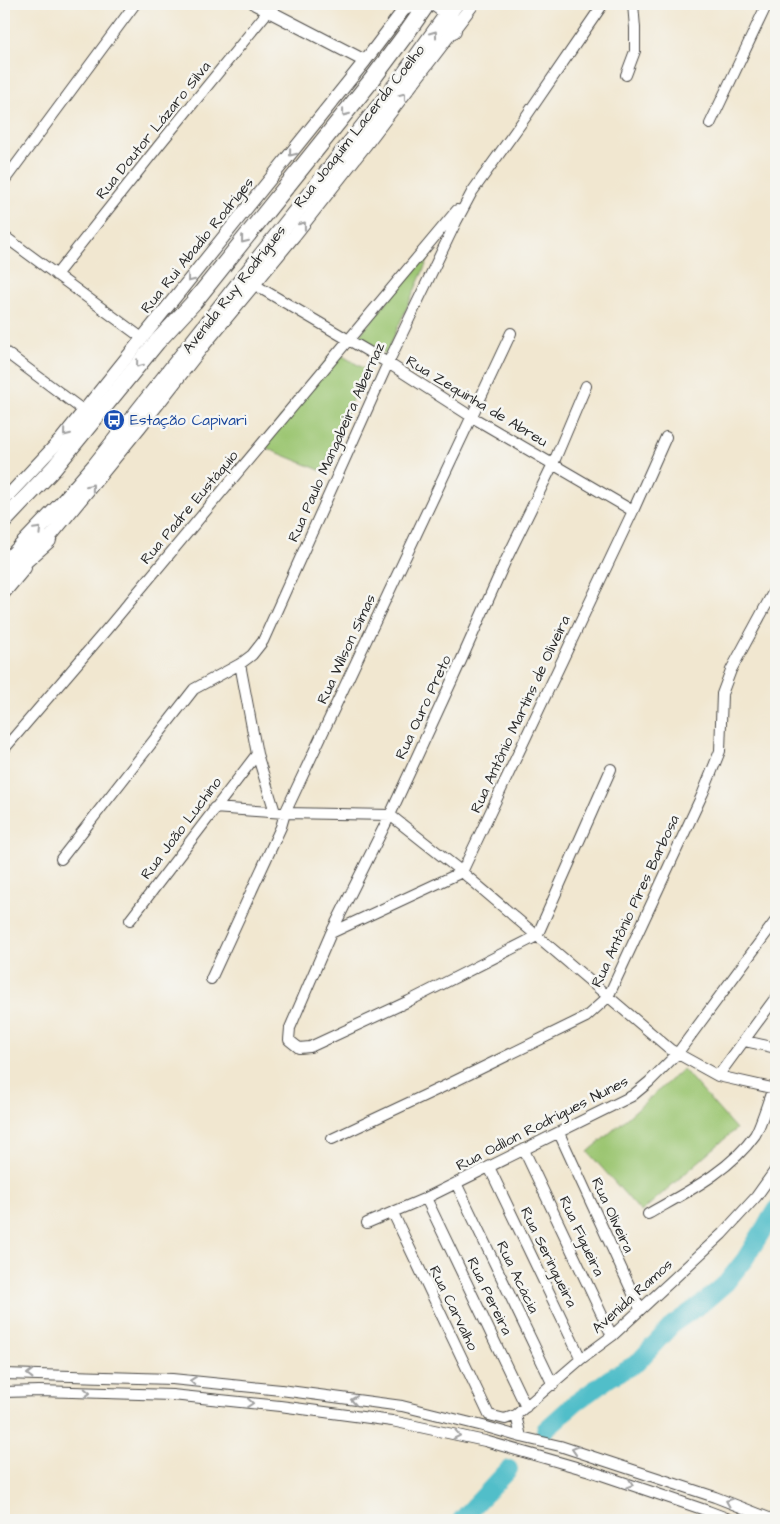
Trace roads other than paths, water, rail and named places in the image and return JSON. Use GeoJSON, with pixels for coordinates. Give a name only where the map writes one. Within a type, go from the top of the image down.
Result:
{"type":"FeatureCollection","features":[{"type":"Feature","properties":{"kind":"main road","name":"Avenida Ruy Rodrigues"},"geometry":{"type":"LineString","coordinates":[[4,521],[54,468],[156,342],[194,302],[358,96],[427,4]]}},
{"type":"Feature","properties":{"kind":"main road","name":"Avenida Ruy Rodrigues"},"geometry":{"type":"LineString","coordinates":[[4,565],[95,466],[404,75],[446,7]]}},
{"type":"Feature","properties":{"kind":"main road"},"geometry":{"type":"LineString","coordinates":[[446,7],[452,20],[453,30]]}},
{"type":"Feature","properties":{"kind":"main road"},"geometry":{"type":"LineString","coordinates":[[4,579],[48,540]]}},
{"type":"Feature","properties":{"kind":"street"},"geometry":{"type":"LineString","coordinates":[[4,181],[135,4]]}},
{"type":"Feature","properties":{"kind":"street"},"geometry":{"type":"LineString","coordinates":[[255,4],[272,7],[365,61]]}},
{"type":"Feature","properties":{"kind":"street","name":"Rua Joaquim Lacerda Coelho"},"geometry":{"type":"LineString","coordinates":[[4,593],[140,427],[204,345],[255,285],[361,151],[473,4]]}},
{"type":"Feature","properties":{"kind":"street","name":"Rua Paulo Mangabeira Albernaz"},"geometry":{"type":"LineString","coordinates":[[61,859],[194,689],[240,664],[252,655],[263,641],[388,364],[472,192],[603,4]]}},
{"type":"Feature","properties":{"kind":"street"},"geometry":{"type":"LineString","coordinates":[[626,75],[635,51],[636,28],[633,4]]}},
{"type":"Feature","properties":{"kind":"street"},"geometry":{"type":"LineString","coordinates":[[710,124],[766,4]]}},
{"type":"Feature","properties":{"kind":"street","name":"Rua Rui Abadio Rodriges"},"geometry":{"type":"LineString","coordinates":[[4,500],[38,465],[84,411],[408,5]]}},
{"type":"Feature","properties":{"kind":"street","name":"Rua Doutor Lázaro Silva"},"geometry":{"type":"LineString","coordinates":[[56,275],[272,7]]}},
{"type":"Feature","properties":{"kind":"street","name":"Rua Padre Eustáquio"},"geometry":{"type":"LineString","coordinates":[[4,749],[107,629],[472,192]]}},
{"type":"Feature","properties":{"kind":"street"},"geometry":{"type":"LineString","coordinates":[[4,236],[142,338]]}},
{"type":"Feature","properties":{"kind":"street","name":"Rua Zequinha de Abreu"},"geometry":{"type":"LineString","coordinates":[[255,285],[349,340],[472,417],[633,511]]}},
{"type":"Feature","properties":{"kind":"street","name":"Rua Wilson Simas"},"geometry":{"type":"LineString","coordinates":[[211,979],[281,827],[280,813],[511,333]]}},
{"type":"Feature","properties":{"kind":"street"},"geometry":{"type":"LineString","coordinates":[[4,351],[84,411]]}},
{"type":"Feature","properties":{"kind":"street","name":"Rua Ouro Preto"},"geometry":{"type":"LineString","coordinates":[[537,936],[409,1001],[310,1047],[299,1048],[290,1040],[290,1028],[331,933],[390,814],[505,562],[553,464],[586,386]]}},
{"type":"Feature","properties":{"kind":"street","name":"Rua Antônio Martins de Oliveira"},"geometry":{"type":"LineString","coordinates":[[462,872],[633,511],[666,437]]}},
{"type":"Feature","properties":{"kind":"street","name":"Rua Antônio Pires Barbosa"},"geometry":{"type":"LineString","coordinates":[[332,1138],[457,1080],[586,1016],[608,997],[703,793],[720,751],[722,694],[730,670],[776,588]]}},
{"type":"Feature","properties":{"kind":"street"},"geometry":{"type":"LineString","coordinates":[[240,664],[257,754],[280,813]]}},
{"type":"Feature","properties":{"kind":"street","name":"Rua João Luchino"},"geometry":{"type":"LineString","coordinates":[[130,920],[257,754]]}},
{"type":"Feature","properties":{"kind":"street"},"geometry":{"type":"LineString","coordinates":[[537,936],[611,769]]}},
{"type":"Feature","properties":{"kind":"street"},"geometry":{"type":"LineString","coordinates":[[214,808],[280,813],[390,814],[462,872],[671,1050],[718,1076],[775,1089],[755,1134],[734,1158],[702,1183],[648,1214]]}},
{"type":"Feature","properties":{"kind":"street"},"geometry":{"type":"LineString","coordinates":[[331,933],[462,872]]}},
{"type":"Feature","properties":{"kind":"street","name":"Rua Odilon Rodrigues Nunes"},"geometry":{"type":"LineString","coordinates":[[367,1223],[393,1213],[489,1168],[632,1096],[677,1054],[776,920]]}},
{"type":"Feature","properties":{"kind":"street"},"geometry":{"type":"LineString","coordinates":[[718,1076],[776,998]]}},
{"type":"Feature","properties":{"kind":"street"},"geometry":{"type":"LineString","coordinates":[[745,1041],[776,1048]]}},
{"type":"Feature","properties":{"kind":"street","name":"Rua Oliveira"},"geometry":{"type":"LineString","coordinates":[[559,1133],[640,1309]]}},
{"type":"Feature","properties":{"kind":"street","name":"Rua Figueira"},"geometry":{"type":"LineString","coordinates":[[524,1150],[612,1336]]}},
{"type":"Feature","properties":{"kind":"street","name":"Rua Seringueira"},"geometry":{"type":"LineString","coordinates":[[489,1168],[581,1359]]}},
{"type":"Feature","properties":{"kind":"street","name":"Avenida Ramos"},"geometry":{"type":"LineString","coordinates":[[516,1415],[581,1359],[612,1336],[722,1234],[756,1197],[776,1169]]}},
{"type":"Feature","properties":{"kind":"street","name":"Rua Acácia"},"geometry":{"type":"LineString","coordinates":[[456,1183],[553,1385]]}},
{"type":"Feature","properties":{"kind":"street","name":"Rua Pereira"},"geometry":{"type":"LineString","coordinates":[[426,1198],[526,1408]]}},
{"type":"Feature","properties":{"kind":"street","name":"Rua Carvalho"},"geometry":{"type":"LineString","coordinates":[[393,1213],[489,1415],[505,1419],[516,1415]]}},
{"type":"Feature","properties":{"kind":"street"},"geometry":{"type":"LineString","coordinates":[[4,1374],[172,1378],[402,1406],[560,1446],[715,1497],[774,1520]]}},
{"type":"Feature","properties":{"kind":"street"},"geometry":{"type":"LineString","coordinates":[[4,1392],[38,1391],[182,1396],[280,1406],[392,1421],[485,1441],[590,1471],[732,1520]]}},
{"type":"Feature","properties":{"kind":"street"},"geometry":{"type":"LineString","coordinates":[[435,1431],[440,1415]]}},
{"type":"Feature","properties":{"kind":"street"},"geometry":{"type":"LineString","coordinates":[[516,1415],[521,1437]]}},
{"type":"Feature","properties":{"kind":"waterway"},"geometry":{"type":"LineString","coordinates":[[545,1430],[575,1403],[610,1378],[637,1363],[673,1324],[704,1302],[726,1283],[745,1259],[776,1209]]}},
{"type":"Feature","properties":{"kind":"waterway"},"geometry":{"type":"LineString","coordinates":[[461,1520],[509,1469]]}},
{"type":"Feature","properties":{"kind":"place","name":"Estação Capivari"},"geometry":{"type":"Point","coordinates":[114,420]}}]}
